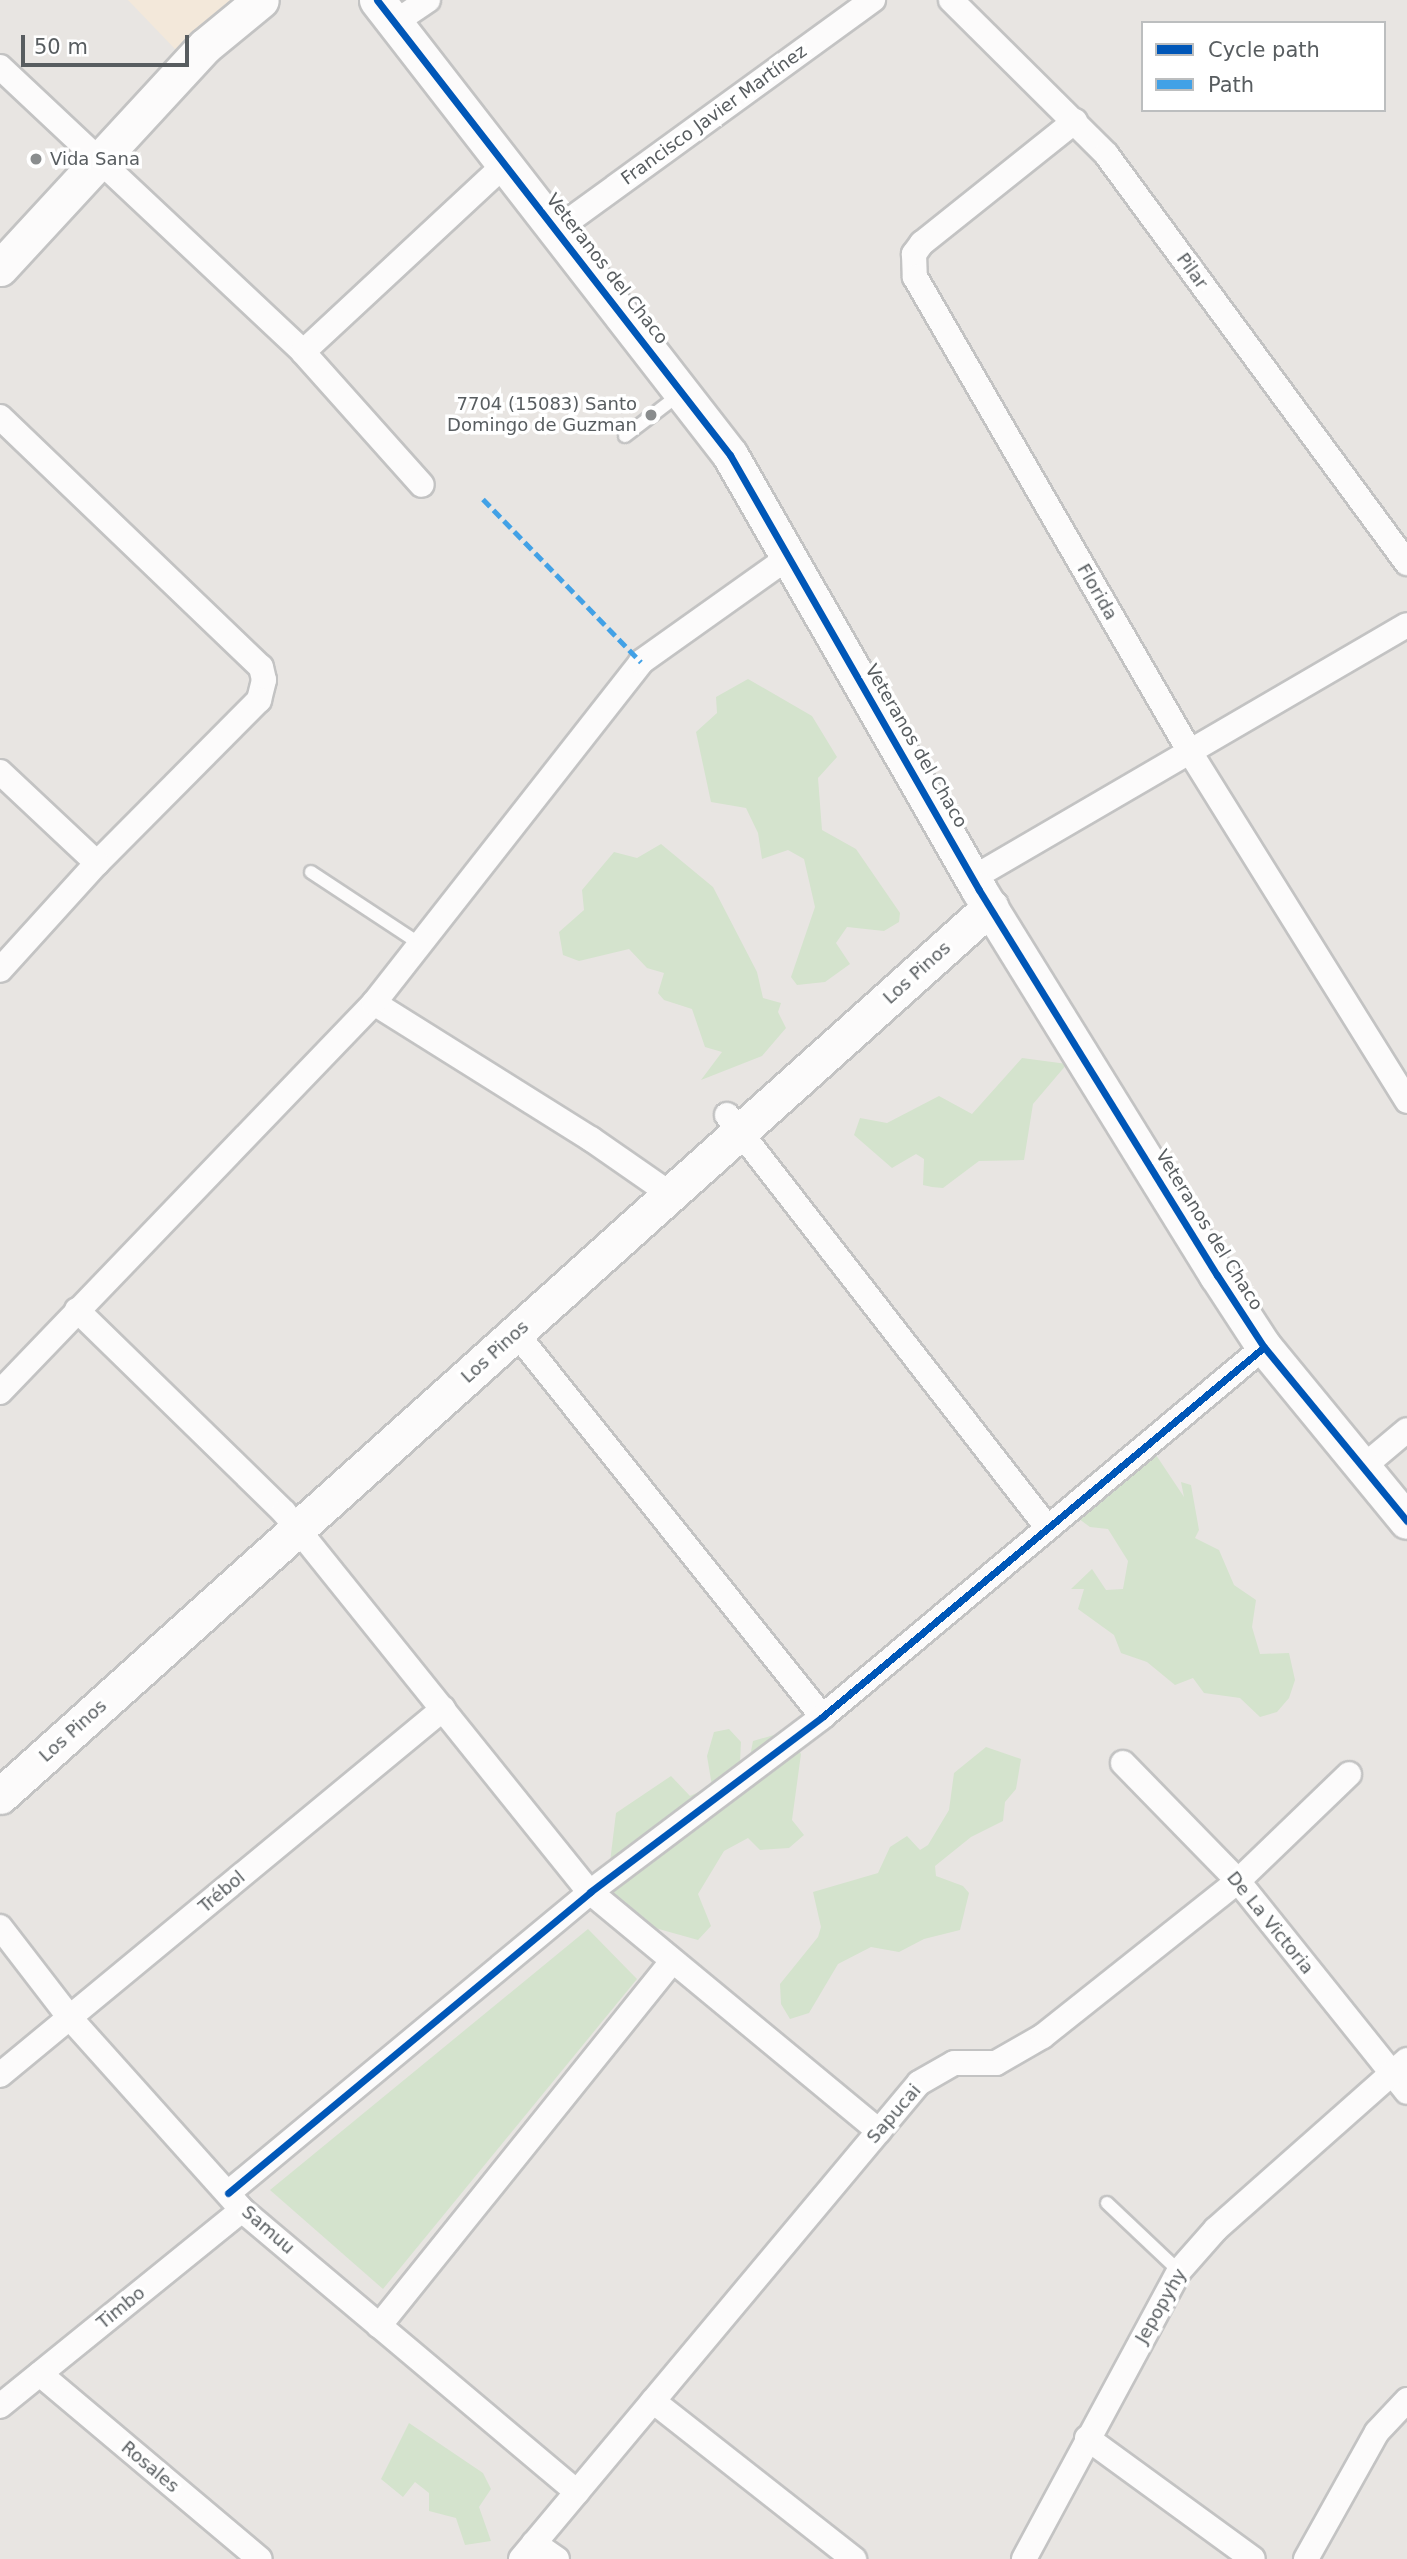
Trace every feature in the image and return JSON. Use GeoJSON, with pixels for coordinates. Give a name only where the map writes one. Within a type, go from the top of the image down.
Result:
{"type":"FeatureCollection","features":[{"type":"Feature","properties":{"kind":"street"},"geometry":{"type":"LineString","coordinates":[[0,268],[99,157],[205,46],[261,0]]}},
{"type":"Feature","properties":{"kind":"street"},"geometry":{"type":"LineString","coordinates":[[385,12],[428,0]]}},
{"type":"Feature","properties":{"kind":"street","name":"Francisco Javier Martínez"},"geometry":{"type":"LineString","coordinates":[[555,230],[873,0]]}},
{"type":"Feature","properties":{"kind":"street","name":"Pilar"},"geometry":{"type":"LineString","coordinates":[[951,0],[1076,121],[1106,154],[1407,563]]}},
{"type":"Feature","properties":{"kind":"street","name":"Veteranos del Chaco"},"geometry":{"type":"LineString","coordinates":[[385,12],[730,455],[980,892],[1264,1348],[1407,1521]]}},
{"type":"Feature","properties":{"kind":"street"},"geometry":{"type":"LineString","coordinates":[[0,68],[99,157],[303,352],[422,485]]}},
{"type":"Feature","properties":{"kind":"street","name":"Florida"},"geometry":{"type":"LineString","coordinates":[[1076,121],[922,243],[912,264],[915,277],[1190,752],[1407,1101]]}},
{"type":"Feature","properties":{"kind":"street"},"geometry":{"type":"LineString","coordinates":[[303,352],[505,164]]}},
{"type":"Feature","properties":{"kind":"street"},"geometry":{"type":"LineString","coordinates":[[0,417],[263,672],[259,700],[97,863],[0,970]]}},
{"type":"Feature","properties":{"kind":"street"},"geometry":{"type":"LineString","coordinates":[[0,1392],[374,1003],[641,662],[790,556]]}},
{"type":"Feature","properties":{"kind":"street","name":"Los Pinos"},"geometry":{"type":"LineString","coordinates":[[0,1796],[291,1520],[516,1333],[661,1188],[980,892],[1190,752],[1407,625]]}},
{"type":"Feature","properties":{"kind":"street"},"geometry":{"type":"LineString","coordinates":[[0,772],[97,863]]}},
{"type":"Feature","properties":{"kind":"street"},"geometry":{"type":"LineString","coordinates":[[0,1766],[291,1520],[661,1188],[591,1139],[374,1003]]}},
{"type":"Feature","properties":{"kind":"street"},"geometry":{"type":"LineString","coordinates":[[733,1124],[1047,1527]]}},
{"type":"Feature","properties":{"kind":"street"},"geometry":{"type":"LineString","coordinates":[[77,1310],[291,1520],[590,1892],[671,1963],[879,2131]]}},
{"type":"Feature","properties":{"kind":"street"},"geometry":{"type":"LineString","coordinates":[[516,1333],[822,1717]]}},
{"type":"Feature","properties":{"kind":"street","name":"Timbo"},"geometry":{"type":"LineString","coordinates":[[0,2406],[40,2374],[590,1892],[822,1717],[1264,1348]]}},
{"type":"Feature","properties":{"kind":"street"},"geometry":{"type":"LineString","coordinates":[[1363,1467],[1407,1430]]}},
{"type":"Feature","properties":{"kind":"street","name":"Trébol"},"geometry":{"type":"LineString","coordinates":[[0,2076],[443,1709]]}},
{"type":"Feature","properties":{"kind":"street","name":"De La Victoria"},"geometry":{"type":"LineString","coordinates":[[1123,1763],[1238,1881],[1402,2075]]}},
{"type":"Feature","properties":{"kind":"street","name":"Sapucai"},"geometry":{"type":"LineString","coordinates":[[528,2551],[919,2083],[940,2067],[996,2063],[1043,2036],[1238,1881],[1349,1774]]}},
{"type":"Feature","properties":{"kind":"street","name":"Samuu"},"geometry":{"type":"LineString","coordinates":[[0,1927],[70,2018],[235,2201],[577,2492]]}},
{"type":"Feature","properties":{"kind":"street"},"geometry":{"type":"LineString","coordinates":[[379,2326],[671,1963]]}},
{"type":"Feature","properties":{"kind":"street","name":"Jepopyhy"},"geometry":{"type":"LineString","coordinates":[[1024,2559],[1179,2271],[1216,2229],[1402,2075]]}},
{"type":"Feature","properties":{"kind":"street","name":"Rosales"},"geometry":{"type":"LineString","coordinates":[[40,2374],[260,2559]]}},
{"type":"Feature","properties":{"kind":"street"},"geometry":{"type":"LineString","coordinates":[[1306,2559],[1377,2432],[1407,2400]]}},
{"type":"Feature","properties":{"kind":"street"},"geometry":{"type":"LineString","coordinates":[[653,2401],[854,2559]]}},
{"type":"Feature","properties":{"kind":"street"},"geometry":{"type":"LineString","coordinates":[[1087,2438],[1253,2559]]}},
{"type":"Feature","properties":{"kind":"street"},"geometry":{"type":"LineString","coordinates":[[528,2551],[557,2559]]}},
{"type":"Feature","properties":{"kind":"lane"},"geometry":{"type":"LineString","coordinates":[[625,436],[683,392]]}},
{"type":"Feature","properties":{"kind":"lane"},"geometry":{"type":"LineString","coordinates":[[311,872],[420,944]]}},
{"type":"Feature","properties":{"kind":"lane"},"geometry":{"type":"LineString","coordinates":[[1107,2203],[1179,2271]]}},
{"type":"Feature","properties":{"kind":"shaded area"},"geometry":{"type":"Polygon","coordinates":[[[128,0],[234,0],[176,50],[128,0]]]}},
{"type":"Feature","properties":{"kind":"green space"},"geometry":{"type":"Polygon","coordinates":[[[748,679],[812,716],[837,757],[818,778],[822,830],[856,849],[900,913],[899,922],[884,931],[847,927],[836,943],[850,964],[825,982],[797,985],[791,977],[815,907],[804,859],[788,850],[762,859],[758,833],[746,808],[711,802],[696,732],[717,713],[716,697],[748,679]]]}},
{"type":"Feature","properties":{"kind":"green space"},"geometry":{"type":"Polygon","coordinates":[[[661,844],[713,887],[757,972],[763,998],[781,1003],[778,1012],[786,1028],[762,1056],[701,1080],[722,1052],[705,1047],[692,1009],[664,1000],[658,993],[664,973],[647,968],[629,949],[579,961],[563,955],[559,932],[584,910],[582,890],[614,852],[637,858],[661,844]]]}},
{"type":"Feature","properties":{"kind":"green space"},"geometry":{"type":"Polygon","coordinates":[[[1022,1058],[1067,1064],[1033,1104],[1024,1160],[979,1161],[943,1188],[932,1187],[923,1185],[924,1159],[916,1154],[892,1168],[854,1135],[860,1118],[887,1123],[939,1096],[972,1114],[1022,1058]]]}},
{"type":"Feature","properties":{"kind":"green space"},"geometry":{"type":"Polygon","coordinates":[[[1144,1437],[1184,1497],[1181,1482],[1191,1485],[1199,1530],[1195,1538],[1219,1550],[1234,1585],[1256,1600],[1252,1627],[1260,1654],[1289,1653],[1295,1680],[1289,1698],[1277,1712],[1260,1717],[1240,1698],[1204,1693],[1193,1678],[1175,1685],[1147,1662],[1121,1653],[1114,1635],[1078,1609],[1084,1589],[1071,1589],[1092,1569],[1106,1590],[1123,1589],[1128,1561],[1108,1529],[1090,1527],[1075,1516],[1144,1437]]]}},
{"type":"Feature","properties":{"kind":"green space"},"geometry":{"type":"Polygon","coordinates":[[[729,1729],[741,1742],[740,1762],[748,1767],[753,1741],[788,1731],[801,1754],[792,1820],[804,1835],[789,1848],[760,1850],[748,1838],[724,1851],[698,1894],[711,1926],[698,1940],[648,1926],[606,1895],[616,1813],[671,1776],[690,1796],[712,1786],[707,1756],[714,1732],[729,1729]]]}},
{"type":"Feature","properties":{"kind":"green space"},"geometry":{"type":"Polygon","coordinates":[[[986,1747],[1021,1759],[1016,1789],[1005,1802],[1003,1821],[971,1837],[935,1866],[936,1876],[963,1886],[969,1893],[960,1930],[924,1939],[899,1952],[871,1947],[838,1964],[809,2013],[790,2019],[781,2004],[780,1984],[818,1937],[821,1927],[813,1892],[878,1873],[890,1847],[907,1836],[920,1850],[928,1845],[949,1810],[954,1773],[986,1747]]]}},
{"type":"Feature","properties":{"kind":"green space"},"geometry":{"type":"Polygon","coordinates":[[[588,1929],[637,1979],[383,2289],[270,2190],[588,1929]]]}},
{"type":"Feature","properties":{"kind":"green space"},"geometry":{"type":"Polygon","coordinates":[[[409,2423],[483,2473],[491,2489],[479,2507],[491,2541],[465,2545],[456,2518],[429,2511],[429,2493],[415,2482],[403,2497],[381,2479],[409,2423]]]}},
{"type":"Feature","properties":{"kind":"marked path"},"geometry":{"type":"LineString","coordinates":[[483,499],[641,662]]}},
{"type":"Feature","properties":{"kind":"cycle path"},"geometry":{"type":"LineString","coordinates":[[377,0],[730,455],[979,890],[1217,1275],[1264,1347],[1407,1521]]}},
{"type":"Feature","properties":{"kind":"cycle path"},"geometry":{"type":"LineString","coordinates":[[228,2193],[590,1892],[822,1717],[1264,1347]]}},
{"type":"Feature","properties":{"kind":"place","name":"Vida Sana"},"geometry":{"type":"Point","coordinates":[36,159]}},
{"type":"Feature","properties":{"kind":"place","name":"7704 (15083) Santo Domingo de Guzman"},"geometry":{"type":"Point","coordinates":[651,415]}}]}
